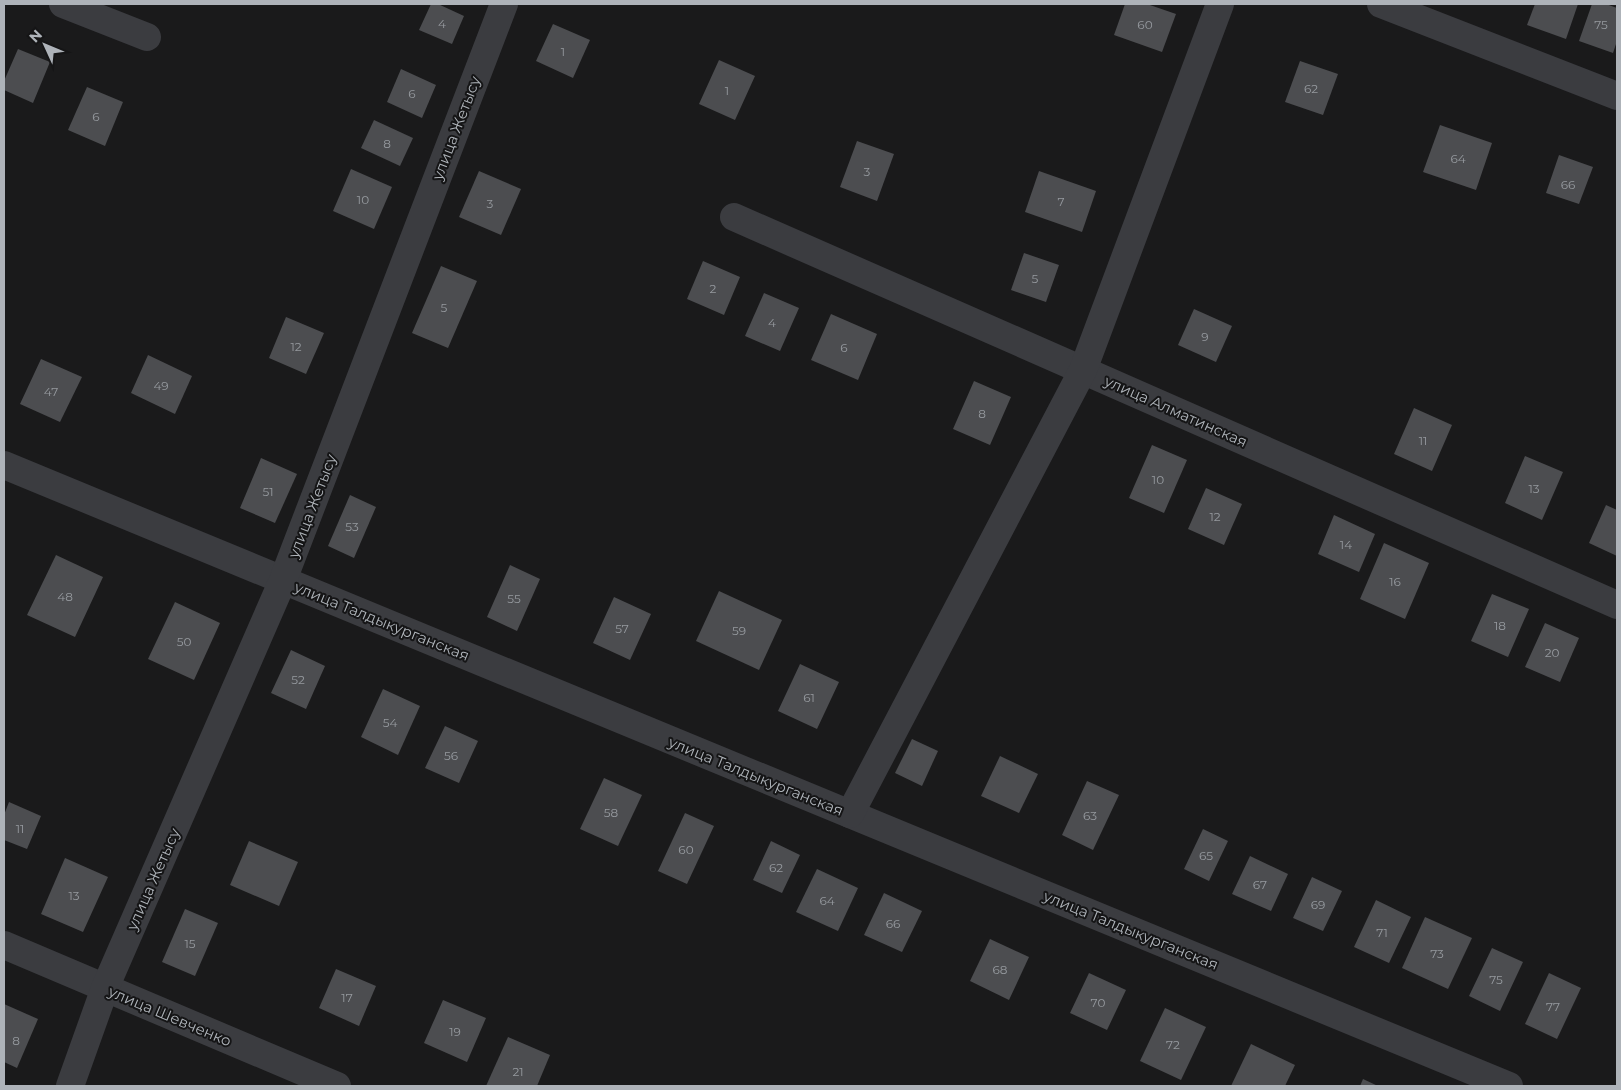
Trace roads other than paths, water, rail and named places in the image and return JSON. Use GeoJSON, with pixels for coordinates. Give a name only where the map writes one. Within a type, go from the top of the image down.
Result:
{"type":"FeatureCollection","features":[{"type":"Feature","properties":{"kind":"street"},"geometry":{"type":"LineString","coordinates":[[63,4],[147,37]]}},
{"type":"Feature","properties":{"kind":"street","name":"улица Жетысу"},"geometry":{"type":"LineString","coordinates":[[70,1086],[105,988],[283,580],[504,4]]}},
{"type":"Feature","properties":{"kind":"street"},"geometry":{"type":"LineString","coordinates":[[850,814],[1083,370],[1220,4]]}},
{"type":"Feature","properties":{"kind":"street"},"geometry":{"type":"LineString","coordinates":[[1381,4],[1617,96]]}},
{"type":"Feature","properties":{"kind":"street","name":"улица Алматинская"},"geometry":{"type":"LineString","coordinates":[[734,217],[1617,605]]}},
{"type":"Feature","properties":{"kind":"street","name":"улица Талдыкурганская"},"geometry":{"type":"LineString","coordinates":[[4,465],[1509,1086]]}},
{"type":"Feature","properties":{"kind":"street","name":"улица Шевченко"},"geometry":{"type":"LineString","coordinates":[[4,945],[337,1086]]}}]}
